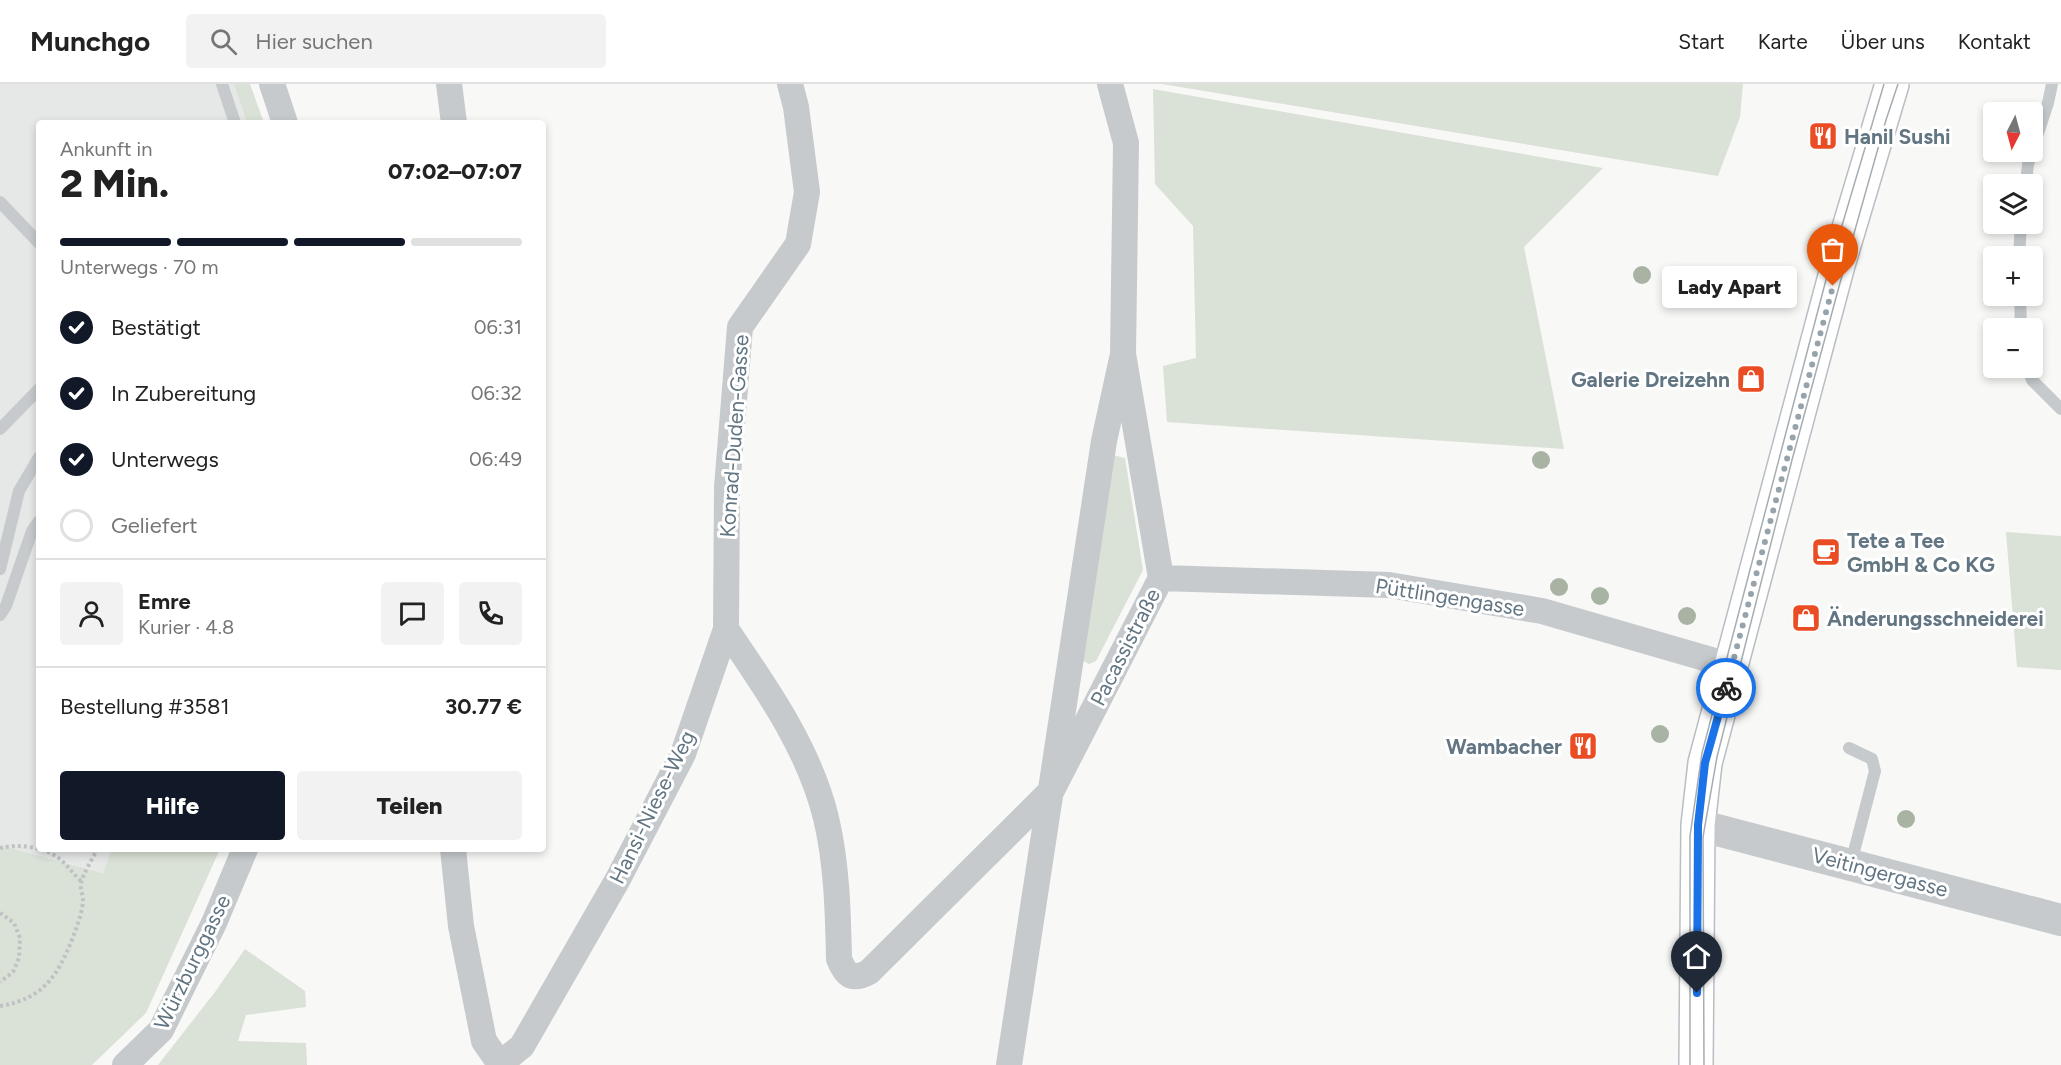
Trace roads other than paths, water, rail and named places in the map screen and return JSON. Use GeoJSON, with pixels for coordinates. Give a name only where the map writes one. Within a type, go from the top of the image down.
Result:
{"type":"FeatureCollection","features":[{"type":"Feature","properties":{"kind":"main road"},"geometry":{"type":"LineString","coordinates":[[1696,1065],[1698,825],[1705,763],[1838,265],[1892,84]]}},
{"type":"Feature","properties":{"kind":"street"},"geometry":{"type":"LineString","coordinates":[[272,84],[284,120]]}},
{"type":"Feature","properties":{"kind":"street"},"geometry":{"type":"LineString","coordinates":[[449,84],[454,120]]}},
{"type":"Feature","properties":{"kind":"street","name":"Konrad-Duden-Gasse"},"geometry":{"type":"LineString","coordinates":[[726,629],[727,487],[740,327],[798,244],[807,192],[796,107],[790,84]]}},
{"type":"Feature","properties":{"kind":"street","name":"Pacassistraße"},"geometry":{"type":"LineString","coordinates":[[1052,790],[1161,578],[1123,354],[1126,142],[1110,84]]}},
{"type":"Feature","properties":{"kind":"street","name":"Pacassistraße"},"geometry":{"type":"LineString","coordinates":[[1009,1065],[1104,441],[1123,354]]}},
{"type":"Feature","properties":{"kind":"street","name":"Püttlingengasse"},"geometry":{"type":"LineString","coordinates":[[1161,578],[1389,585],[1542,611],[1732,666]]}},
{"type":"Feature","properties":{"kind":"street"},"geometry":{"type":"LineString","coordinates":[[726,629],[781,713],[809,767],[826,818],[833,862],[839,959],[843,970],[850,976],[859,977],[869,972],[1052,790]]}},
{"type":"Feature","properties":{"kind":"street","name":"Hansi-Niese-Weg"},"geometry":{"type":"LineString","coordinates":[[453,852],[461,926],[484,1041],[500,1064],[522,1046],[624,868],[683,754],[726,629]]}},
{"type":"Feature","properties":{"kind":"street","name":"Veitingergasse"},"geometry":{"type":"LineString","coordinates":[[1698,825],[2061,920]]}},
{"type":"Feature","properties":{"kind":"street","name":"Würzburggasse"},"geometry":{"type":"LineString","coordinates":[[125,1065],[161,1030],[214,922],[244,852]]}},
{"type":"Feature","properties":{"kind":"lane"},"geometry":{"type":"LineString","coordinates":[[222,84],[234,120]]}},
{"type":"Feature","properties":{"kind":"lane"},"geometry":{"type":"LineString","coordinates":[[2043,120],[2052,84]]}},
{"type":"Feature","properties":{"kind":"lane"},"geometry":{"type":"LineString","coordinates":[[0,202],[36,240]]}},
{"type":"Feature","properties":{"kind":"lane"},"geometry":{"type":"LineString","coordinates":[[2031,378],[2061,409]]}},
{"type":"Feature","properties":{"kind":"lane"},"geometry":{"type":"LineString","coordinates":[[0,429],[36,392]]}},
{"type":"Feature","properties":{"kind":"lane"},"geometry":{"type":"LineString","coordinates":[[0,569],[20,491],[36,462]]}},
{"type":"Feature","properties":{"kind":"lane"},"geometry":{"type":"LineString","coordinates":[[0,615],[6,606],[36,525]]}},
{"type":"Feature","properties":{"kind":"lane"},"geometry":{"type":"LineString","coordinates":[[1849,748],[1872,759],[1875,771],[1851,864]]}},
{"type":"Feature","properties":{"kind":"tram line"},"geometry":{"type":"LineString","coordinates":[[1690,1065],[1690,836],[1702,753],[1827,276],[1884,84]]}},
{"type":"Feature","properties":{"kind":"tram line"},"geometry":{"type":"LineString","coordinates":[[1704,1065],[1703,837],[1717,757],[1792,460],[1840,283],[1898,84]]}},
{"type":"Feature","properties":{"kind":"place","name":"Hanil Sushi"},"geometry":{"type":"Point","coordinates":[1823,136]}},
{"type":"Feature","properties":{"kind":"place","name":"Lady Apart"},"geometry":{"type":"Point","coordinates":[1833,286]}},
{"type":"Feature","properties":{"kind":"place","name":"Galerie Dreizehn"},"geometry":{"type":"Point","coordinates":[1751,379]}},
{"type":"Feature","properties":{"kind":"place","name":"Tete a Tee GmbH & Co KG"},"geometry":{"type":"Point","coordinates":[1826,552]}},
{"type":"Feature","properties":{"kind":"place","name":"Änderungsschneiderei"},"geometry":{"type":"Point","coordinates":[1806,618]}},
{"type":"Feature","properties":{"kind":"place","name":"Wambacher"},"geometry":{"type":"Point","coordinates":[1583,746]}}]}
